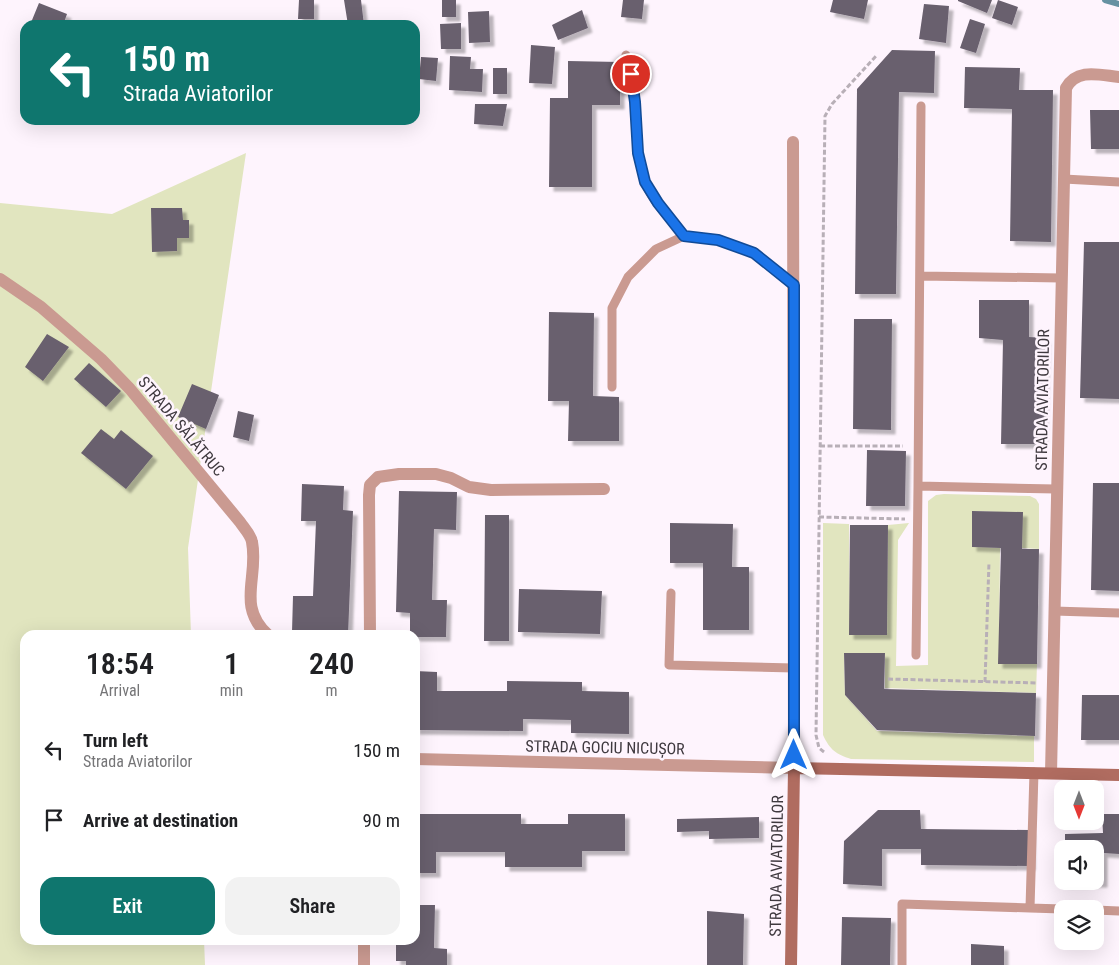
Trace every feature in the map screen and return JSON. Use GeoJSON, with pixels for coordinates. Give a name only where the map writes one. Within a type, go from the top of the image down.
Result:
{"type":"FeatureCollection","features":[{"type":"Feature","properties":{"kind":"street","name":"STRADA AVIATORILOR"},"geometry":{"type":"LineString","coordinates":[[1051,773],[1066,88],[1070,79],[1080,75],[1119,77]]}},
{"type":"Feature","properties":{"kind":"street","name":"STRADA AVIATORILOR"},"geometry":{"type":"LineString","coordinates":[[791,965],[794,768],[793,142]]}},
{"type":"Feature","properties":{"kind":"street","name":"STRADA SĂLĂTRUC"},"geometry":{"type":"LineString","coordinates":[[0,279],[41,307],[101,359],[130,390],[240,522],[252,541],[249,603],[262,630]]}},
{"type":"Feature","properties":{"kind":"street"},"geometry":{"type":"LineString","coordinates":[[370,630],[370,485],[378,477],[399,474],[436,474],[451,478],[469,487],[491,490],[604,489]]}},
{"type":"Feature","properties":{"kind":"street","name":"STRADA GOCIU NICUȘOR"},"geometry":{"type":"LineString","coordinates":[[420,759],[794,768]]}},
{"type":"Feature","properties":{"kind":"street"},"geometry":{"type":"LineString","coordinates":[[794,768],[1119,775]]}},
{"type":"Feature","properties":{"kind":"street"},"geometry":{"type":"LineString","coordinates":[[364,945],[364,965]]}},
{"type":"Feature","properties":{"kind":"lane"},"geometry":{"type":"LineString","coordinates":[[626,55],[635,102],[638,153],[645,182],[658,203],[684,236]]}},
{"type":"Feature","properties":{"kind":"lane"},"geometry":{"type":"LineString","coordinates":[[916,655],[921,106]]}},
{"type":"Feature","properties":{"kind":"lane"},"geometry":{"type":"LineString","coordinates":[[1064,179],[1119,182]]}},
{"type":"Feature","properties":{"kind":"lane"},"geometry":{"type":"LineString","coordinates":[[612,387],[612,308],[628,277],[656,249],[684,236],[718,240],[754,253],[794,285]]}},
{"type":"Feature","properties":{"kind":"lane"},"geometry":{"type":"LineString","coordinates":[[920,276],[1061,278]]}},
{"type":"Feature","properties":{"kind":"lane"},"geometry":{"type":"LineString","coordinates":[[918,486],[1056,489]]}},
{"type":"Feature","properties":{"kind":"lane"},"geometry":{"type":"LineString","coordinates":[[671,593],[669,665],[794,668]]}},
{"type":"Feature","properties":{"kind":"lane"},"geometry":{"type":"LineString","coordinates":[[1054,611],[1119,613]]}},
{"type":"Feature","properties":{"kind":"lane"},"geometry":{"type":"LineString","coordinates":[[1030,908],[1034,772]]}},
{"type":"Feature","properties":{"kind":"lane"},"geometry":{"type":"LineString","coordinates":[[902,965],[902,904],[1054,909]]}},
{"type":"Feature","properties":{"kind":"lane"},"geometry":{"type":"LineString","coordinates":[[1104,910],[1119,911]]}},
{"type":"Feature","properties":{"kind":"path"},"geometry":{"type":"LineString","coordinates":[[829,756],[819,748],[816,735],[825,116],[832,104],[876,56]]}},
{"type":"Feature","properties":{"kind":"path"},"geometry":{"type":"LineString","coordinates":[[820,446],[919,446]]}},
{"type":"Feature","properties":{"kind":"path"},"geometry":{"type":"LineString","coordinates":[[819,517],[918,519]]}},
{"type":"Feature","properties":{"kind":"path"},"geometry":{"type":"LineString","coordinates":[[985,682],[988,562]]}},
{"type":"Feature","properties":{"kind":"path"},"geometry":{"type":"LineString","coordinates":[[888,680],[1052,683]]}},
{"type":"Feature","properties":{"kind":"green space"},"geometry":{"type":"Polygon","coordinates":[[[246,153],[188,548],[191,630],[20,630],[20,945],[204,945],[205,965],[0,965],[0,203],[112,214],[246,153]]]}},
{"type":"Feature","properties":{"kind":"green space"},"geometry":{"type":"Polygon","coordinates":[[[936,495],[1030,496],[1036,499],[1039,504],[1039,549],[1022,548],[1022,513],[972,511],[972,546],[1000,548],[999,663],[1037,664],[1036,693],[885,688],[885,653],[844,653],[845,695],[877,731],[1034,736],[1034,762],[851,759],[834,751],[823,735],[823,523],[849,524],[850,634],[886,634],[888,525],[909,523],[898,540],[896,666],[928,665],[928,501],[936,495]]]}},
{"type":"Feature","properties":{"kind":"building"},"geometry":{"type":"Polygon","coordinates":[[[299,0],[314,0],[314,19],[298,19],[299,0]]]}},
{"type":"Feature","properties":{"kind":"building"},"geometry":{"type":"Polygon","coordinates":[[[344,0],[361,0],[363,20],[347,20],[344,0]]]}},
{"type":"Feature","properties":{"kind":"building"},"geometry":{"type":"Polygon","coordinates":[[[442,0],[456,0],[456,17],[442,17],[442,0]]]}},
{"type":"Feature","properties":{"kind":"building"},"geometry":{"type":"Polygon","coordinates":[[[623,0],[644,0],[642,19],[621,17],[623,0]]]}},
{"type":"Feature","properties":{"kind":"building"},"geometry":{"type":"Polygon","coordinates":[[[833,0],[868,0],[864,19],[830,12],[833,0]]]}},
{"type":"Feature","properties":{"kind":"building"},"geometry":{"type":"Polygon","coordinates":[[[958,0],[992,0],[987,13],[958,0]]]}},
{"type":"Feature","properties":{"kind":"building"},"geometry":{"type":"Polygon","coordinates":[[[998,0],[1018,7],[1012,25],[992,18],[998,0]]]}},
{"type":"Feature","properties":{"kind":"building"},"geometry":{"type":"Polygon","coordinates":[[[39,3],[67,14],[65,20],[32,20],[39,3]]]}},
{"type":"Feature","properties":{"kind":"building"},"geometry":{"type":"Polygon","coordinates":[[[924,4],[949,6],[946,43],[919,39],[924,4]]]}},
{"type":"Feature","properties":{"kind":"building"},"geometry":{"type":"Polygon","coordinates":[[[582,10],[588,28],[558,40],[552,25],[582,10]]]}},
{"type":"Feature","properties":{"kind":"building"},"geometry":{"type":"Polygon","coordinates":[[[489,11],[490,42],[469,43],[468,12],[489,11]]]}},
{"type":"Feature","properties":{"kind":"building"},"geometry":{"type":"Polygon","coordinates":[[[970,19],[985,24],[976,53],[960,48],[970,19]]]}},
{"type":"Feature","properties":{"kind":"building"},"geometry":{"type":"Polygon","coordinates":[[[461,23],[461,49],[441,49],[440,24],[461,23]]]}},
{"type":"Feature","properties":{"kind":"building"},"geometry":{"type":"Polygon","coordinates":[[[531,45],[555,47],[552,84],[529,83],[531,45]]]}},
{"type":"Feature","properties":{"kind":"building"},"geometry":{"type":"Polygon","coordinates":[[[892,50],[935,51],[934,93],[899,92],[896,294],[855,294],[857,89],[892,50]]]}},
{"type":"Feature","properties":{"kind":"building"},"geometry":{"type":"Polygon","coordinates":[[[450,56],[471,57],[470,69],[483,69],[482,92],[449,90],[450,56]]]}},
{"type":"Feature","properties":{"kind":"building"},"geometry":{"type":"Polygon","coordinates":[[[421,57],[438,58],[436,81],[420,79],[421,57]]]}},
{"type":"Feature","properties":{"kind":"building"},"geometry":{"type":"Polygon","coordinates":[[[568,61],[620,62],[620,105],[592,105],[592,187],[549,187],[550,98],[568,98],[568,61]]]}},
{"type":"Feature","properties":{"kind":"building"},"geometry":{"type":"Polygon","coordinates":[[[965,67],[1020,68],[1019,90],[1053,90],[1051,242],[1010,241],[1012,109],[964,108],[965,67]]]}},
{"type":"Feature","properties":{"kind":"building"},"geometry":{"type":"Polygon","coordinates":[[[493,68],[507,68],[507,94],[493,94],[493,68]]]}},
{"type":"Feature","properties":{"kind":"building"},"geometry":{"type":"Polygon","coordinates":[[[475,104],[507,104],[503,126],[474,124],[475,104]]]}},
{"type":"Feature","properties":{"kind":"building"},"geometry":{"type":"Polygon","coordinates":[[[1090,110],[1119,110],[1119,149],[1091,149],[1090,110]]]}},
{"type":"Feature","properties":{"kind":"building"},"geometry":{"type":"Polygon","coordinates":[[[151,208],[182,208],[183,220],[189,220],[189,238],[177,238],[177,251],[152,252],[151,208]]]}},
{"type":"Feature","properties":{"kind":"building"},"geometry":{"type":"Polygon","coordinates":[[[1084,242],[1119,242],[1119,399],[1080,398],[1084,242]]]}},
{"type":"Feature","properties":{"kind":"building"},"geometry":{"type":"Polygon","coordinates":[[[979,300],[1029,300],[1029,337],[1046,338],[1043,444],[1001,444],[1003,340],[979,338],[979,300]]]}},
{"type":"Feature","properties":{"kind":"building"},"geometry":{"type":"Polygon","coordinates":[[[549,312],[594,313],[593,396],[619,397],[619,441],[568,441],[569,401],[548,401],[549,312]]]}},
{"type":"Feature","properties":{"kind":"building"},"geometry":{"type":"Polygon","coordinates":[[[854,319],[892,319],[891,430],[853,429],[854,319]]]}},
{"type":"Feature","properties":{"kind":"building"},"geometry":{"type":"Polygon","coordinates":[[[47,334],[69,347],[43,381],[25,367],[47,334]]]}},
{"type":"Feature","properties":{"kind":"building"},"geometry":{"type":"Polygon","coordinates":[[[89,363],[121,391],[106,407],[74,379],[89,363]]]}},
{"type":"Feature","properties":{"kind":"building"},"geometry":{"type":"Polygon","coordinates":[[[192,384],[219,395],[206,429],[178,417],[192,384]]]}},
{"type":"Feature","properties":{"kind":"building"},"geometry":{"type":"Polygon","coordinates":[[[238,411],[254,415],[249,441],[233,437],[238,411]]]}},
{"type":"Feature","properties":{"kind":"building"},"geometry":{"type":"Polygon","coordinates":[[[101,429],[114,439],[121,430],[153,456],[126,489],[81,453],[101,429]]]}},
{"type":"Feature","properties":{"kind":"building"},"geometry":{"type":"Polygon","coordinates":[[[867,450],[906,451],[905,506],[866,506],[867,450]]]}},
{"type":"Feature","properties":{"kind":"building"},"geometry":{"type":"Polygon","coordinates":[[[1093,483],[1119,483],[1119,591],[1091,590],[1093,483]]]}},
{"type":"Feature","properties":{"kind":"building"},"geometry":{"type":"Polygon","coordinates":[[[302,484],[344,486],[343,510],[353,511],[348,630],[292,630],[293,596],[313,596],[316,521],[301,521],[302,484]]]}},
{"type":"Feature","properties":{"kind":"building"},"geometry":{"type":"Polygon","coordinates":[[[399,491],[457,492],[456,530],[434,529],[432,600],[447,600],[446,637],[420,637],[420,630],[410,630],[410,613],[396,612],[399,491]]]}},
{"type":"Feature","properties":{"kind":"building"},"geometry":{"type":"Polygon","coordinates":[[[972,511],[1023,512],[1022,549],[1039,549],[1037,664],[998,664],[1001,548],[972,547],[972,511]]]}},
{"type":"Feature","properties":{"kind":"building"},"geometry":{"type":"Polygon","coordinates":[[[485,515],[509,515],[509,641],[484,641],[485,515]]]}},
{"type":"Feature","properties":{"kind":"building"},"geometry":{"type":"Polygon","coordinates":[[[670,523],[733,524],[732,567],[749,567],[749,630],[703,630],[703,563],[670,563],[670,523]]]}},
{"type":"Feature","properties":{"kind":"building"},"geometry":{"type":"Polygon","coordinates":[[[850,525],[888,525],[887,635],[849,635],[850,525]]]}},
{"type":"Feature","properties":{"kind":"building"},"geometry":{"type":"Polygon","coordinates":[[[519,589],[602,591],[600,634],[518,632],[519,589]]]}},
{"type":"Feature","properties":{"kind":"building"},"geometry":{"type":"Polygon","coordinates":[[[844,653],[885,653],[884,689],[1036,693],[1035,736],[877,730],[845,695],[844,653]]]}},
{"type":"Feature","properties":{"kind":"building"},"geometry":{"type":"Polygon","coordinates":[[[420,671],[437,672],[437,691],[507,691],[507,681],[582,682],[582,691],[629,692],[629,734],[571,733],[571,720],[523,719],[523,731],[420,730],[420,671]]]}},
{"type":"Feature","properties":{"kind":"building"},"geometry":{"type":"Polygon","coordinates":[[[1082,695],[1119,695],[1119,740],[1081,740],[1082,695]]]}},
{"type":"Feature","properties":{"kind":"building"},"geometry":{"type":"Polygon","coordinates":[[[878,810],[920,810],[921,829],[1031,830],[1031,866],[921,865],[921,849],[882,849],[882,886],[843,884],[844,841],[878,810]]]}},
{"type":"Feature","properties":{"kind":"building"},"geometry":{"type":"Polygon","coordinates":[[[420,814],[521,814],[521,824],[568,824],[568,814],[625,814],[625,851],[582,851],[582,867],[505,867],[505,852],[436,852],[436,873],[420,873],[420,814]]]}},
{"type":"Feature","properties":{"kind":"building"},"geometry":{"type":"Polygon","coordinates":[[[1104,814],[1119,814],[1119,854],[1104,853],[1104,840],[1065,840],[1065,834],[1103,833],[1104,814]]]}},
{"type":"Feature","properties":{"kind":"building"},"geometry":{"type":"Polygon","coordinates":[[[759,817],[759,838],[709,839],[709,831],[677,832],[677,819],[759,817]]]}},
{"type":"Feature","properties":{"kind":"building"},"geometry":{"type":"Polygon","coordinates":[[[420,905],[435,905],[434,948],[447,949],[447,965],[406,965],[406,961],[396,961],[396,945],[420,945],[420,905]]]}},
{"type":"Feature","properties":{"kind":"building"},"geometry":{"type":"Polygon","coordinates":[[[707,911],[744,914],[743,965],[707,965],[707,911]]]}},
{"type":"Feature","properties":{"kind":"building"},"geometry":{"type":"Polygon","coordinates":[[[842,917],[891,918],[890,965],[841,965],[842,917]]]}},
{"type":"Feature","properties":{"kind":"building"},"geometry":{"type":"Polygon","coordinates":[[[971,944],[1004,946],[1004,965],[971,965],[971,944]]]}},
{"type":"Feature","properties":{"kind":"waterway"},"geometry":{"type":"LineString","coordinates":[[1105,0],[1119,4]]}},
{"type":"Feature","properties":{"kind":"route"},"geometry":{"type":"LineString","coordinates":[[631,74],[635,102],[638,153],[645,182],[658,203],[684,236],[718,240],[754,253],[794,285],[794,755]]}}]}
